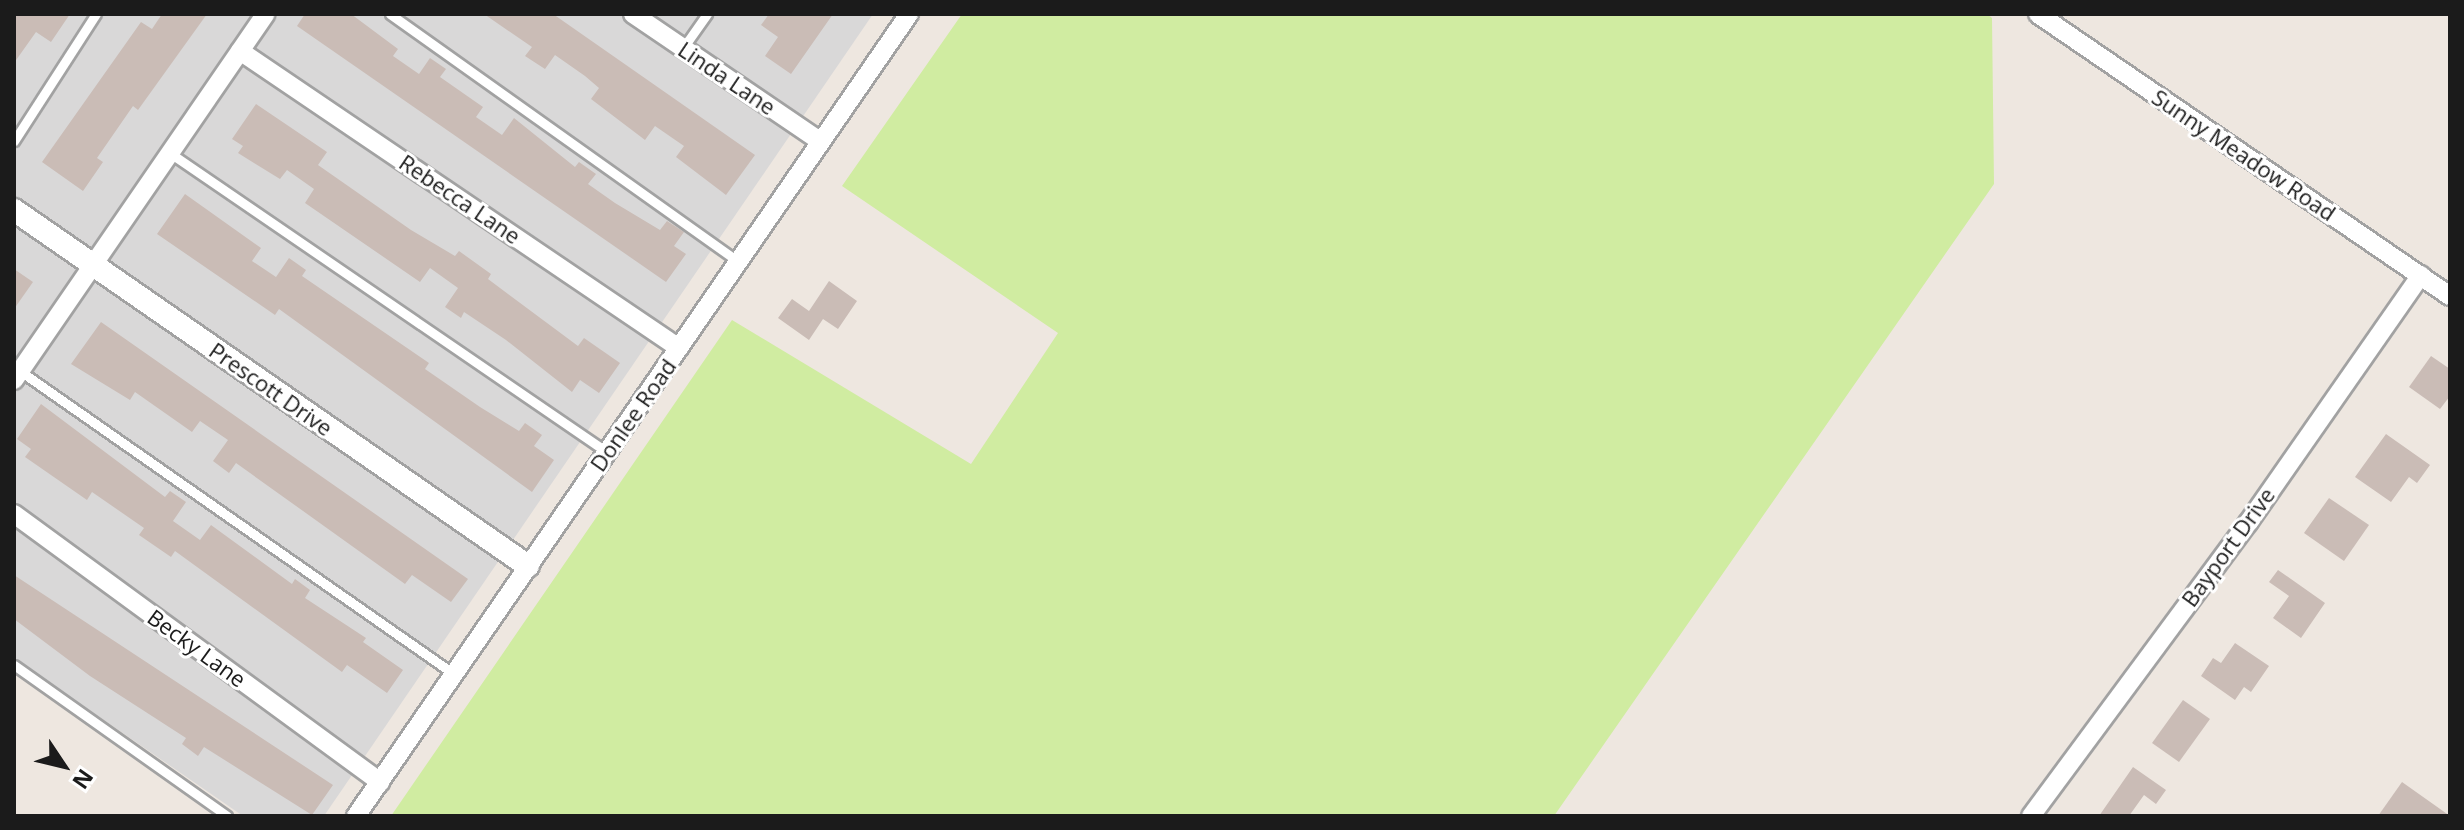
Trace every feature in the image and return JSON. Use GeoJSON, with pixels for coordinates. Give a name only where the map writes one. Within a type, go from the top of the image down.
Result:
{"type":"FeatureCollection","features":[{"type":"Feature","properties":{"kind":"street"},"geometry":{"type":"LineString","coordinates":[[19,366],[266,14]]}},
{"type":"Feature","properties":{"kind":"street","name":"Linda Lane"},"geometry":{"type":"LineString","coordinates":[[633,14],[821,142]]}},
{"type":"Feature","properties":{"kind":"street","name":"Donlee Road"},"geometry":{"type":"LineString","coordinates":[[356,816],[909,14]]}},
{"type":"Feature","properties":{"kind":"street","name":"Sunny Meadow Road"},"geometry":{"type":"LineString","coordinates":[[2038,14],[2450,296]]}},
{"type":"Feature","properties":{"kind":"street","name":"Rebecca Lane"},"geometry":{"type":"LineString","coordinates":[[240,51],[679,348]]}},
{"type":"Feature","properties":{"kind":"street","name":"Prescott Drive"},"geometry":{"type":"LineString","coordinates":[[14,210],[528,566]]}},
{"type":"Feature","properties":{"kind":"street","name":"Bayport Drive"},"geometry":{"type":"LineString","coordinates":[[2031,816],[2248,523],[2421,275]]}},
{"type":"Feature","properties":{"kind":"street","name":"Becky Lane"},"geometry":{"type":"LineString","coordinates":[[14,514],[380,782]]}},
{"type":"Feature","properties":{"kind":"lane"},"geometry":{"type":"LineString","coordinates":[[14,141],[96,14]]}},
{"type":"Feature","properties":{"kind":"lane"},"geometry":{"type":"LineString","coordinates":[[390,14],[738,261]]}},
{"type":"Feature","properties":{"kind":"lane"},"geometry":{"type":"LineString","coordinates":[[683,48],[707,14]]}},
{"type":"Feature","properties":{"kind":"lane"},"geometry":{"type":"LineString","coordinates":[[170,153],[607,452]]}},
{"type":"Feature","properties":{"kind":"lane"},"geometry":{"type":"LineString","coordinates":[[19,366],[454,674]]}},
{"type":"Feature","properties":{"kind":"lane"},"geometry":{"type":"LineString","coordinates":[[14,665],[227,816]]}},
{"type":"Feature","properties":{"kind":"shaded area"},"geometry":{"type":"Polygon","coordinates":[[[14,14],[873,14],[324,816],[243,816],[14,658],[14,14]]]}},
{"type":"Feature","properties":{"kind":"green space"},"geometry":{"type":"Polygon","coordinates":[[[962,14],[1987,14],[1992,18],[1994,184],[1554,816],[391,816],[732,320],[971,464],[1058,333],[842,186],[962,14]]]}},
{"type":"Feature","properties":{"kind":"building"},"geometry":{"type":"Polygon","coordinates":[[[14,14],[70,14],[51,42],[36,32],[14,63],[14,14]]]}},
{"type":"Feature","properties":{"kind":"building"},"geometry":{"type":"Polygon","coordinates":[[[162,14],[207,14],[138,110],[133,106],[97,158],[103,162],[83,191],[42,162],[141,22],[152,29],[162,14]]]}},
{"type":"Feature","properties":{"kind":"building"},"geometry":{"type":"Polygon","coordinates":[[[305,14],[351,14],[398,49],[393,56],[419,74],[430,58],[446,69],[440,77],[483,107],[476,117],[502,135],[514,118],[575,167],[579,162],[596,174],[588,184],[615,203],[660,230],[667,221],[684,232],[674,246],[686,254],[666,282],[297,26],[305,14]]]}},
{"type":"Feature","properties":{"kind":"building"},"geometry":{"type":"Polygon","coordinates":[[[484,14],[553,14],[755,155],[726,195],[676,157],[684,146],[655,126],[645,140],[591,99],[599,88],[585,76],[555,55],[545,69],[525,56],[532,47],[484,14]]]}},
{"type":"Feature","properties":{"kind":"building"},"geometry":{"type":"Polygon","coordinates":[[[769,14],[833,14],[791,74],[765,56],[778,37],[761,25],[769,14]]]}},
{"type":"Feature","properties":{"kind":"building"},"geometry":{"type":"Polygon","coordinates":[[[256,104],[327,152],[318,165],[411,230],[455,256],[459,251],[491,274],[488,279],[578,346],[584,338],[620,363],[599,393],[580,380],[572,392],[506,340],[464,312],[461,318],[445,307],[458,288],[430,268],[420,282],[305,203],[314,189],[287,170],[280,179],[238,153],[243,146],[232,139],[256,104]]]}},
{"type":"Feature","properties":{"kind":"building"},"geometry":{"type":"Polygon","coordinates":[[[185,194],[261,248],[252,261],[276,277],[289,258],[306,270],[302,276],[429,363],[425,369],[519,431],[525,423],[542,435],[534,446],[554,460],[532,492],[279,309],[275,315],[157,234],[185,194]]]}},
{"type":"Feature","properties":{"kind":"building"},"geometry":{"type":"Polygon","coordinates":[[[14,269],[33,282],[14,309],[14,269]]]}},
{"type":"Feature","properties":{"kind":"building"},"geometry":{"type":"Polygon","coordinates":[[[829,281],[857,301],[838,329],[823,319],[809,340],[778,318],[792,299],[809,311],[829,281]]]}},
{"type":"Feature","properties":{"kind":"building"},"geometry":{"type":"Polygon","coordinates":[[[101,322],[468,579],[451,602],[412,575],[405,584],[236,463],[229,473],[213,461],[228,440],[200,421],[192,432],[135,392],[130,400],[71,364],[101,322]]]}},
{"type":"Feature","properties":{"kind":"building"},"geometry":{"type":"Polygon","coordinates":[[[2431,356],[2450,369],[2450,396],[2440,409],[2409,387],[2431,356]]]}},
{"type":"Feature","properties":{"kind":"building"},"geometry":{"type":"Polygon","coordinates":[[[41,404],[165,497],[170,491],[186,502],[173,521],[200,540],[211,525],[292,584],[295,579],[310,590],[305,598],[366,638],[363,642],[403,670],[387,693],[347,665],[342,672],[175,551],[171,557],[139,535],[144,528],[92,492],[87,500],[25,457],[31,449],[17,439],[41,404]]]}},
{"type":"Feature","properties":{"kind":"building"},"geometry":{"type":"Polygon","coordinates":[[[2386,434],[2430,465],[2417,483],[2409,477],[2391,502],[2355,477],[2386,434]]]}},
{"type":"Feature","properties":{"kind":"building"},"geometry":{"type":"Polygon","coordinates":[[[2329,498],[2369,525],[2344,561],[2304,533],[2329,498]]]}},
{"type":"Feature","properties":{"kind":"building"},"geometry":{"type":"Polygon","coordinates":[[[2278,570],[2325,603],[2301,638],[2273,618],[2289,596],[2269,582],[2278,570]]]}},
{"type":"Feature","properties":{"kind":"building"},"geometry":{"type":"Polygon","coordinates":[[[14,575],[333,785],[312,815],[204,747],[198,756],[182,744],[186,738],[90,676],[14,619],[14,575]]]}},
{"type":"Feature","properties":{"kind":"building"},"geometry":{"type":"Polygon","coordinates":[[[2235,643],[2269,666],[2251,692],[2244,687],[2235,700],[2201,676],[2213,658],[2221,663],[2235,643]]]}},
{"type":"Feature","properties":{"kind":"building"},"geometry":{"type":"Polygon","coordinates":[[[2183,700],[2210,719],[2179,762],[2152,743],[2183,700]]]}},
{"type":"Feature","properties":{"kind":"building"},"geometry":{"type":"Polygon","coordinates":[[[2133,767],[2166,790],[2156,804],[2144,795],[2129,816],[2099,816],[2133,767]]]}},
{"type":"Feature","properties":{"kind":"building"},"geometry":{"type":"Polygon","coordinates":[[[2402,782],[2450,816],[2378,816],[2402,782]]]}}]}
